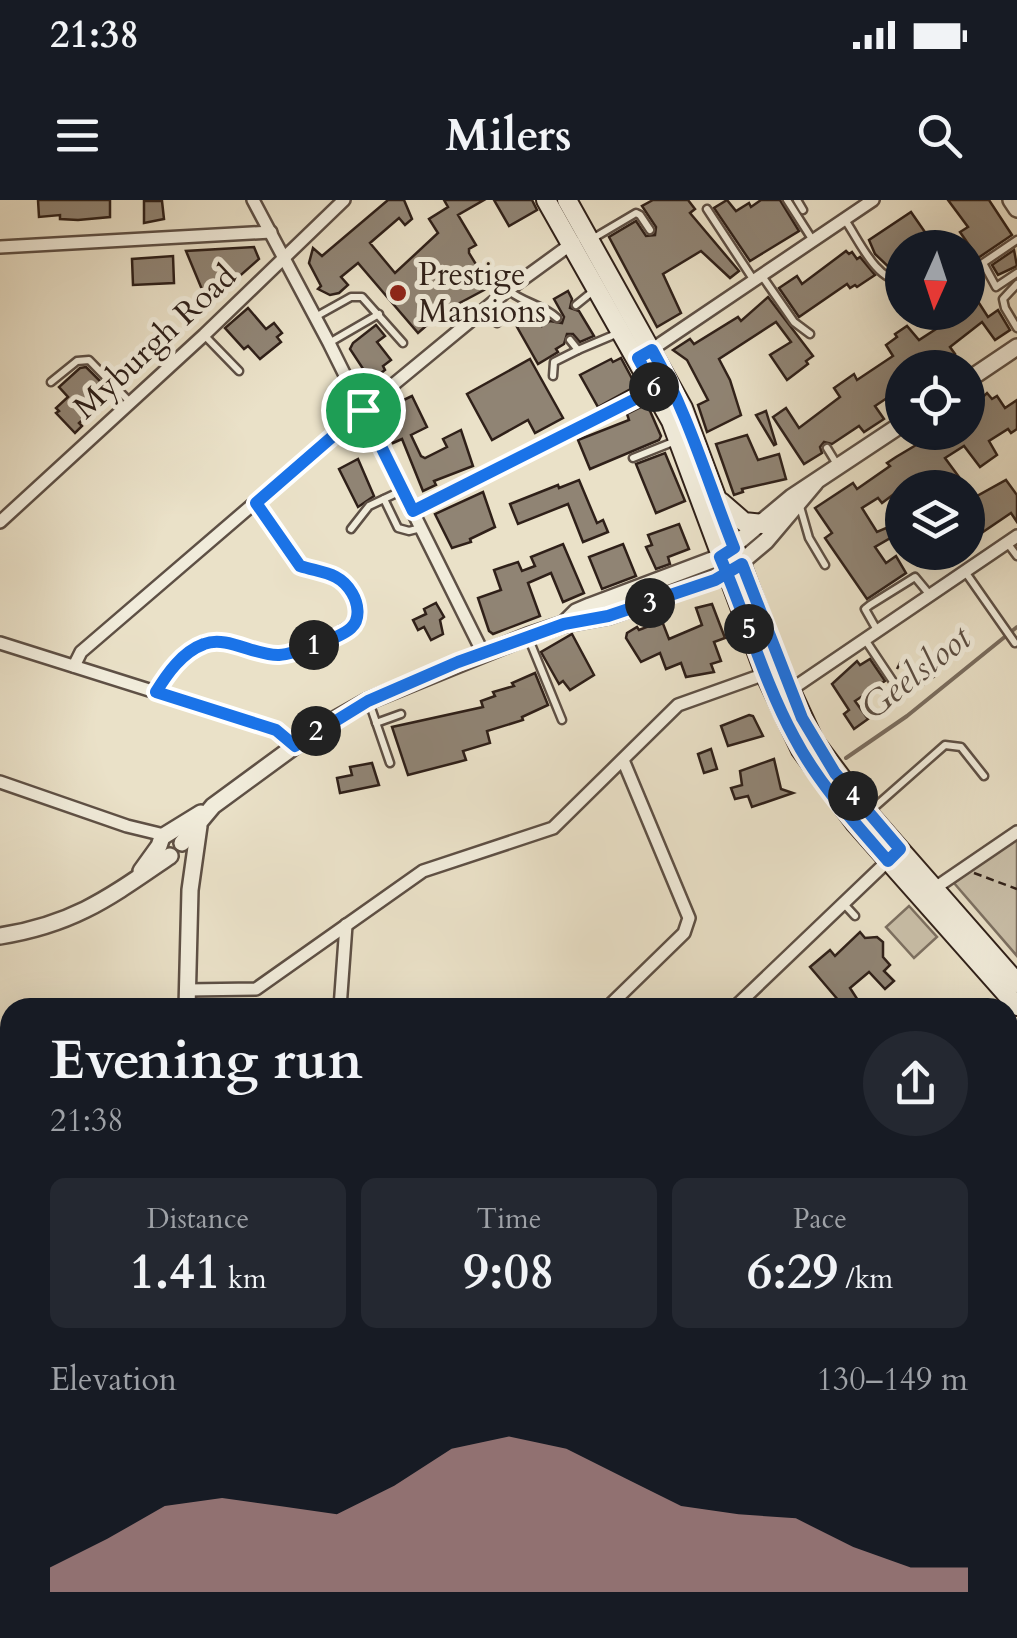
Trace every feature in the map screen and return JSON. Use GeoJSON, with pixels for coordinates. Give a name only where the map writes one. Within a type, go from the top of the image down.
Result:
{"type":"FeatureCollection","features":[{"type":"Feature","properties":{"kind":"main road"},"geometry":{"type":"LineString","coordinates":[[546,200],[583,240],[645,354],[684,408],[714,494],[766,674],[801,750],[833,796],[935,888],[1017,982]]}},
{"type":"Feature","properties":{"kind":"main road"},"geometry":{"type":"LineString","coordinates":[[567,200],[597,288],[622,331],[645,354],[655,389],[814,742],[868,813],[894,855],[1010,998]]}},
{"type":"Feature","properties":{"kind":"main road"},"geometry":{"type":"LineString","coordinates":[[714,494],[744,522],[763,524]]}},
{"type":"Feature","properties":{"kind":"street"},"geometry":{"type":"LineString","coordinates":[[253,200],[316,317],[483,653]]}},
{"type":"Feature","properties":{"kind":"street","name":"Myburgh Road"},"geometry":{"type":"LineString","coordinates":[[3,514],[204,335],[344,200]]}},
{"type":"Feature","properties":{"kind":"street"},"geometry":{"type":"LineString","coordinates":[[645,354],[873,200]]}},
{"type":"Feature","properties":{"kind":"street"},"geometry":{"type":"LineString","coordinates":[[1012,200],[1017,208]]}},
{"type":"Feature","properties":{"kind":"street"},"geometry":{"type":"LineString","coordinates":[[0,247],[271,232]]}},
{"type":"Feature","properties":{"kind":"street"},"geometry":{"type":"LineString","coordinates":[[74,666],[81,652],[363,410],[502,295],[583,240]]}},
{"type":"Feature","properties":{"kind":"street"},"geometry":{"type":"LineString","coordinates":[[985,369],[1017,347]]}},
{"type":"Feature","properties":{"kind":"street"},"geometry":{"type":"LineString","coordinates":[[413,511],[655,389]]}},
{"type":"Feature","properties":{"kind":"street"},"geometry":{"type":"LineString","coordinates":[[731,561],[792,496],[885,436]]}},
{"type":"Feature","properties":{"kind":"street"},"geometry":{"type":"LineString","coordinates":[[0,936],[69,920],[96,906],[136,879],[208,812],[295,746],[368,701],[564,624],[590,606],[731,561],[799,502],[815,482]]}},
{"type":"Feature","properties":{"kind":"street"},"geometry":{"type":"LineString","coordinates":[[156,692],[170,670],[203,644],[218,642],[279,655],[351,628],[358,616],[357,601],[348,586],[335,574],[300,566],[256,503]]}},
{"type":"Feature","properties":{"kind":"street"},"geometry":{"type":"LineString","coordinates":[[789,691],[1012,540]]}},
{"type":"Feature","properties":{"kind":"street"},"geometry":{"type":"LineString","coordinates":[[0,643],[276,730],[295,746]]}},
{"type":"Feature","properties":{"kind":"street"},"geometry":{"type":"LineString","coordinates":[[194,998],[256,989],[432,866],[558,825],[678,705],[766,674]]}},
{"type":"Feature","properties":{"kind":"street"},"geometry":{"type":"LineString","coordinates":[[618,998],[684,933],[689,918],[623,760]]}},
{"type":"Feature","properties":{"kind":"street"},"geometry":{"type":"LineString","coordinates":[[0,782],[170,845],[192,866]]}},
{"type":"Feature","properties":{"kind":"street"},"geometry":{"type":"LineString","coordinates":[[187,998],[192,866],[196,832],[208,812]]}},
{"type":"Feature","properties":{"kind":"street"},"geometry":{"type":"LineString","coordinates":[[935,888],[1017,832]]}},
{"type":"Feature","properties":{"kind":"street"},"geometry":{"type":"LineString","coordinates":[[170,845],[184,869],[190,890]]}},
{"type":"Feature","properties":{"kind":"street"},"geometry":{"type":"LineString","coordinates":[[744,998],[894,855]]}},
{"type":"Feature","properties":{"kind":"street"},"geometry":{"type":"LineString","coordinates":[[341,998],[346,925]]}},
{"type":"Feature","properties":{"kind":"lane"},"geometry":{"type":"LineString","coordinates":[[787,200],[813,240]]}},
{"type":"Feature","properties":{"kind":"lane"},"geometry":{"type":"LineString","coordinates":[[796,200],[803,210]]}},
{"type":"Feature","properties":{"kind":"lane"},"geometry":{"type":"LineString","coordinates":[[707,209],[788,315],[810,334]]}},
{"type":"Feature","properties":{"kind":"lane"},"geometry":{"type":"LineString","coordinates":[[583,240],[636,213],[650,230]]}},
{"type":"Feature","properties":{"kind":"lane"},"geometry":{"type":"LineString","coordinates":[[844,219],[885,275]]}},
{"type":"Feature","properties":{"kind":"lane"},"geometry":{"type":"LineString","coordinates":[[1017,240],[983,263],[996,287],[1017,273]]}},
{"type":"Feature","properties":{"kind":"lane"},"geometry":{"type":"LineString","coordinates":[[1017,284],[1003,299],[1004,308],[1017,328]]}},
{"type":"Feature","properties":{"kind":"lane"},"geometry":{"type":"LineString","coordinates":[[576,305],[597,288]]}},
{"type":"Feature","properties":{"kind":"lane"},"geometry":{"type":"LineString","coordinates":[[497,323],[504,313],[502,295],[548,310],[557,318]]}},
{"type":"Feature","properties":{"kind":"lane"},"geometry":{"type":"LineString","coordinates":[[316,317],[357,296],[369,303],[402,343]]}},
{"type":"Feature","properties":{"kind":"lane"},"geometry":{"type":"LineString","coordinates":[[329,343],[378,314]]}},
{"type":"Feature","properties":{"kind":"lane"},"geometry":{"type":"LineString","coordinates":[[552,376],[554,362],[622,331]]}},
{"type":"Feature","properties":{"kind":"lane"},"geometry":{"type":"LineString","coordinates":[[204,335],[239,371]]}},
{"type":"Feature","properties":{"kind":"lane"},"geometry":{"type":"LineString","coordinates":[[570,340],[578,350]]}},
{"type":"Feature","properties":{"kind":"lane"},"geometry":{"type":"LineString","coordinates":[[51,382],[77,361],[89,360],[130,402]]}},
{"type":"Feature","properties":{"kind":"lane"},"geometry":{"type":"LineString","coordinates":[[633,458],[679,440]]}},
{"type":"Feature","properties":{"kind":"lane"},"geometry":{"type":"LineString","coordinates":[[826,448],[839,467]]}},
{"type":"Feature","properties":{"kind":"lane"},"geometry":{"type":"LineString","coordinates":[[351,529],[369,506],[403,490]]}},
{"type":"Feature","properties":{"kind":"lane"},"geometry":{"type":"LineString","coordinates":[[384,499],[398,528],[422,528]]}},
{"type":"Feature","properties":{"kind":"lane"},"geometry":{"type":"LineString","coordinates":[[799,502],[809,538],[825,565]]}},
{"type":"Feature","properties":{"kind":"lane"},"geometry":{"type":"LineString","coordinates":[[1012,540],[1017,556]]}},
{"type":"Feature","properties":{"kind":"lane"},"geometry":{"type":"LineString","coordinates":[[966,572],[1013,640]]}},
{"type":"Feature","properties":{"kind":"lane"},"geometry":{"type":"LineString","coordinates":[[878,631],[865,608],[915,578],[930,595]]}},
{"type":"Feature","properties":{"kind":"lane"},"geometry":{"type":"LineString","coordinates":[[528,636],[562,720]]}},
{"type":"Feature","properties":{"kind":"lane"},"geometry":{"type":"LineString","coordinates":[[866,640],[898,688],[908,683]]}},
{"type":"Feature","properties":{"kind":"lane"},"geometry":{"type":"LineString","coordinates":[[368,701],[390,763]]}},
{"type":"Feature","properties":{"kind":"lane"},"geometry":{"type":"LineString","coordinates":[[376,723],[401,714]]}},
{"type":"Feature","properties":{"kind":"lane"},"geometry":{"type":"LineString","coordinates":[[868,813],[945,745],[961,746],[984,776]]}},
{"type":"Feature","properties":{"kind":"lane"},"geometry":{"type":"LineString","coordinates":[[844,903],[855,916]]}},
{"type":"Feature","properties":{"kind":"path"},"geometry":{"type":"LineString","coordinates":[[964,868],[1017,889]]}},
{"type":"Feature","properties":{"kind":"shaded area"},"geometry":{"type":"Polygon","coordinates":[[[1017,837],[1017,956],[954,883],[1017,837]]]}},
{"type":"Feature","properties":{"kind":"shaded area"},"geometry":{"type":"Polygon","coordinates":[[[909,906],[937,937],[914,958],[886,927],[909,906]]]}},
{"type":"Feature","properties":{"kind":"building"},"geometry":{"type":"Polygon","coordinates":[[[38,200],[110,200],[110,217],[39,217],[38,200]]]}},
{"type":"Feature","properties":{"kind":"building"},"geometry":{"type":"Polygon","coordinates":[[[388,200],[404,200],[412,219],[405,225],[399,218],[370,243],[395,273],[438,233],[429,219],[448,207],[444,200],[484,200],[458,215],[476,245],[469,253],[482,274],[477,277],[484,290],[441,313],[418,333],[358,263],[341,277],[348,285],[330,295],[318,289],[321,286],[309,263],[313,248],[322,256],[388,200]]]}},
{"type":"Feature","properties":{"kind":"building"},"geometry":{"type":"Polygon","coordinates":[[[494,200],[532,200],[537,210],[509,226],[494,200]]]}},
{"type":"Feature","properties":{"kind":"building"},"geometry":{"type":"Polygon","coordinates":[[[653,200],[688,200],[695,209],[690,213],[739,271],[730,278],[701,251],[663,274],[681,313],[657,327],[609,237],[636,221],[646,236],[655,235],[656,227],[642,206],[653,200]]]}},
{"type":"Feature","properties":{"kind":"building"},"geometry":{"type":"Polygon","coordinates":[[[727,200],[736,211],[761,200],[780,200],[799,231],[750,261],[714,208],[727,200]]]}},
{"type":"Feature","properties":{"kind":"building"},"geometry":{"type":"Polygon","coordinates":[[[948,200],[989,200],[1012,235],[985,253],[985,230],[963,230],[968,227],[948,200]]]}},
{"type":"Feature","properties":{"kind":"building"},"geometry":{"type":"Polygon","coordinates":[[[144,201],[162,201],[164,219],[144,223],[144,201]]]}},
{"type":"Feature","properties":{"kind":"building"},"geometry":{"type":"Polygon","coordinates":[[[911,212],[924,230],[885,230],[885,264],[869,240],[911,212]]]}},
{"type":"Feature","properties":{"kind":"building"},"geometry":{"type":"Polygon","coordinates":[[[254,247],[259,259],[208,304],[186,251],[254,247]]]}},
{"type":"Feature","properties":{"kind":"building"},"geometry":{"type":"Polygon","coordinates":[[[1014,250],[1017,266],[998,275],[992,265],[1014,250]]]}},
{"type":"Feature","properties":{"kind":"building"},"geometry":{"type":"Polygon","coordinates":[[[846,251],[857,259],[860,257],[875,275],[857,287],[847,284],[799,317],[779,288],[797,276],[802,284],[846,251]]]}},
{"type":"Feature","properties":{"kind":"building"},"geometry":{"type":"Polygon","coordinates":[[[173,256],[174,283],[133,285],[132,259],[173,256]]]}},
{"type":"Feature","properties":{"kind":"building"},"geometry":{"type":"Polygon","coordinates":[[[568,291],[572,299],[570,308],[579,311],[594,336],[580,342],[573,334],[567,334],[564,344],[556,349],[558,352],[538,364],[517,327],[536,316],[542,326],[550,321],[562,323],[564,317],[554,299],[568,291]]]}},
{"type":"Feature","properties":{"kind":"building"},"geometry":{"type":"Polygon","coordinates":[[[768,297],[813,356],[787,380],[770,355],[791,342],[776,322],[719,359],[741,415],[707,432],[698,405],[708,400],[687,360],[673,350],[690,339],[694,344],[738,317],[741,321],[768,297]]]}},
{"type":"Feature","properties":{"kind":"building"},"geometry":{"type":"Polygon","coordinates":[[[248,308],[266,329],[274,323],[282,333],[277,337],[281,342],[260,359],[248,346],[244,349],[225,328],[248,308]]]}},
{"type":"Feature","properties":{"kind":"building"},"geometry":{"type":"Polygon","coordinates":[[[998,310],[1010,330],[995,340],[985,326],[985,312],[988,317],[998,310]]]}},
{"type":"Feature","properties":{"kind":"building"},"geometry":{"type":"Polygon","coordinates":[[[376,325],[385,336],[377,342],[391,360],[371,381],[350,349],[376,325]]]}},
{"type":"Feature","properties":{"kind":"building"},"geometry":{"type":"Polygon","coordinates":[[[901,330],[910,330],[919,340],[934,330],[972,330],[950,347],[952,350],[889,350],[886,345],[901,330]]]}},
{"type":"Feature","properties":{"kind":"building"},"geometry":{"type":"Polygon","coordinates":[[[621,358],[636,386],[598,407],[580,375],[621,358]]]}},
{"type":"Feature","properties":{"kind":"building"},"geometry":{"type":"Polygon","coordinates":[[[530,359],[563,418],[535,433],[528,420],[492,440],[467,394],[530,359]]]}},
{"type":"Feature","properties":{"kind":"building"},"geometry":{"type":"Polygon","coordinates":[[[885,361],[885,399],[875,406],[884,419],[864,432],[859,426],[832,444],[824,442],[820,447],[822,453],[804,464],[773,417],[786,408],[799,428],[840,397],[834,388],[854,374],[857,380],[885,361]]]}},
{"type":"Feature","properties":{"kind":"building"},"geometry":{"type":"Polygon","coordinates":[[[86,367],[112,393],[79,423],[82,426],[75,433],[56,413],[68,397],[59,387],[86,367]]]}},
{"type":"Feature","properties":{"kind":"building"},"geometry":{"type":"Polygon","coordinates":[[[985,395],[992,399],[997,396],[1005,408],[1017,400],[1017,429],[1011,433],[1008,429],[989,441],[997,455],[980,467],[967,450],[985,450],[985,395]]]}},
{"type":"Feature","properties":{"kind":"building"},"geometry":{"type":"Polygon","coordinates":[[[412,396],[427,427],[411,435],[421,456],[425,458],[447,447],[443,439],[461,430],[473,466],[434,481],[436,485],[423,491],[402,439],[393,443],[383,423],[387,414],[394,415],[391,406],[412,396]]]}},
{"type":"Feature","properties":{"kind":"building"},"geometry":{"type":"Polygon","coordinates":[[[647,404],[661,436],[659,440],[590,469],[578,440],[629,420],[627,414],[647,404]]]}},
{"type":"Feature","properties":{"kind":"building"},"geometry":{"type":"Polygon","coordinates":[[[766,411],[776,444],[774,445],[756,415],[766,411]]]}},
{"type":"Feature","properties":{"kind":"building"},"geometry":{"type":"Polygon","coordinates":[[[747,435],[758,460],[779,454],[786,479],[742,489],[734,495],[716,444],[747,435]]]}},
{"type":"Feature","properties":{"kind":"building"},"geometry":{"type":"Polygon","coordinates":[[[908,450],[958,450],[945,458],[954,470],[885,470],[885,501],[882,503],[878,498],[862,508],[877,532],[885,528],[885,541],[875,547],[885,562],[885,570],[906,573],[867,599],[825,538],[832,533],[815,508],[853,483],[857,489],[890,466],[887,463],[908,450]]]}},
{"type":"Feature","properties":{"kind":"building"},"geometry":{"type":"Polygon","coordinates":[[[665,453],[685,501],[656,513],[636,464],[665,453]]]}},
{"type":"Feature","properties":{"kind":"building"},"geometry":{"type":"Polygon","coordinates":[[[358,459],[374,496],[358,507],[339,469],[358,459]]]}},
{"type":"Feature","properties":{"kind":"building"},"geometry":{"type":"Polygon","coordinates":[[[579,480],[597,523],[603,520],[608,532],[583,542],[568,504],[518,524],[510,504],[579,480]]]}},
{"type":"Feature","properties":{"kind":"building"},"geometry":{"type":"Polygon","coordinates":[[[1006,480],[1017,495],[1017,522],[1011,513],[985,531],[985,492],[1006,480]]]}},
{"type":"Feature","properties":{"kind":"building"},"geometry":{"type":"Polygon","coordinates":[[[483,492],[495,527],[452,548],[435,514],[483,492]]]}},
{"type":"Feature","properties":{"kind":"building"},"geometry":{"type":"Polygon","coordinates":[[[679,524],[689,549],[668,557],[670,564],[656,569],[646,547],[652,545],[648,535],[679,524]]]}},
{"type":"Feature","properties":{"kind":"building"},"geometry":{"type":"Polygon","coordinates":[[[563,544],[584,593],[563,602],[551,573],[528,583],[540,616],[493,634],[489,631],[478,598],[501,590],[494,570],[518,562],[522,571],[535,566],[531,557],[563,544]]]}},
{"type":"Feature","properties":{"kind":"building"},"geometry":{"type":"Polygon","coordinates":[[[623,544],[636,576],[602,589],[589,557],[623,544]]]}},
{"type":"Feature","properties":{"kind":"building"},"geometry":{"type":"Polygon","coordinates":[[[436,603],[444,617],[440,620],[443,634],[431,640],[424,627],[418,630],[413,620],[436,603]]]}},
{"type":"Feature","properties":{"kind":"building"},"geometry":{"type":"Polygon","coordinates":[[[712,604],[725,638],[714,642],[721,661],[711,664],[714,672],[686,677],[681,663],[666,669],[660,653],[641,662],[626,638],[637,627],[639,630],[662,621],[669,639],[702,625],[696,608],[712,604]]]}},
{"type":"Feature","properties":{"kind":"building"},"geometry":{"type":"Polygon","coordinates":[[[572,634],[594,675],[570,690],[563,681],[559,684],[541,652],[572,634]]]}},
{"type":"Feature","properties":{"kind":"building"},"geometry":{"type":"Polygon","coordinates":[[[870,659],[885,681],[855,701],[868,719],[854,729],[844,714],[849,710],[832,684],[857,661],[860,665],[870,659]]]}},
{"type":"Feature","properties":{"kind":"building"},"geometry":{"type":"Polygon","coordinates":[[[928,665],[935,676],[920,687],[912,676],[928,665]]]}},
{"type":"Feature","properties":{"kind":"building"},"geometry":{"type":"Polygon","coordinates":[[[535,673],[548,705],[522,717],[523,720],[487,731],[490,743],[463,751],[466,760],[408,775],[392,727],[483,707],[481,701],[495,696],[493,692],[514,686],[512,683],[535,673]]]}},
{"type":"Feature","properties":{"kind":"building"},"geometry":{"type":"Polygon","coordinates":[[[749,715],[763,736],[728,746],[721,726],[749,715]]]}},
{"type":"Feature","properties":{"kind":"building"},"geometry":{"type":"Polygon","coordinates":[[[711,749],[717,769],[704,773],[698,754],[711,749]]]}},
{"type":"Feature","properties":{"kind":"building"},"geometry":{"type":"Polygon","coordinates":[[[774,759],[781,789],[793,793],[752,807],[748,796],[735,799],[731,788],[742,785],[740,771],[774,759]]]}},
{"type":"Feature","properties":{"kind":"building"},"geometry":{"type":"Polygon","coordinates":[[[372,763],[379,785],[340,793],[337,778],[352,775],[350,767],[372,763]]]}},
{"type":"Feature","properties":{"kind":"building"},"geometry":{"type":"Polygon","coordinates":[[[860,932],[865,938],[877,937],[883,942],[883,957],[890,965],[884,971],[894,981],[885,989],[869,972],[850,988],[856,998],[836,998],[810,967],[830,950],[835,956],[860,932]]]}},
{"type":"Feature","properties":{"kind":"waterway","name":"Geelsloot"},"geometry":{"type":"LineString","coordinates":[[846,758],[907,716],[1017,627]]}},
{"type":"Feature","properties":{"kind":"place","name":"Prestige Mansions"},"geometry":{"type":"Point","coordinates":[398,293]}},
{"type":"Feature","properties":{"kind":"route"},"geometry":{"type":"LineString","coordinates":[[363,410],[256,503],[300,566],[335,574],[348,586],[357,601],[358,616],[351,628],[279,655],[218,642],[203,644],[170,670],[156,692],[276,730],[295,746],[342,715],[419,678],[564,624],[589,622],[715,580],[728,574],[742,564],[778,663],[814,742],[835,773],[900,849],[888,861],[833,796],[792,735],[781,712],[728,574],[720,557],[734,548],[705,463],[684,408],[652,350],[638,358],[655,389],[413,511],[363,410]]}}]}
